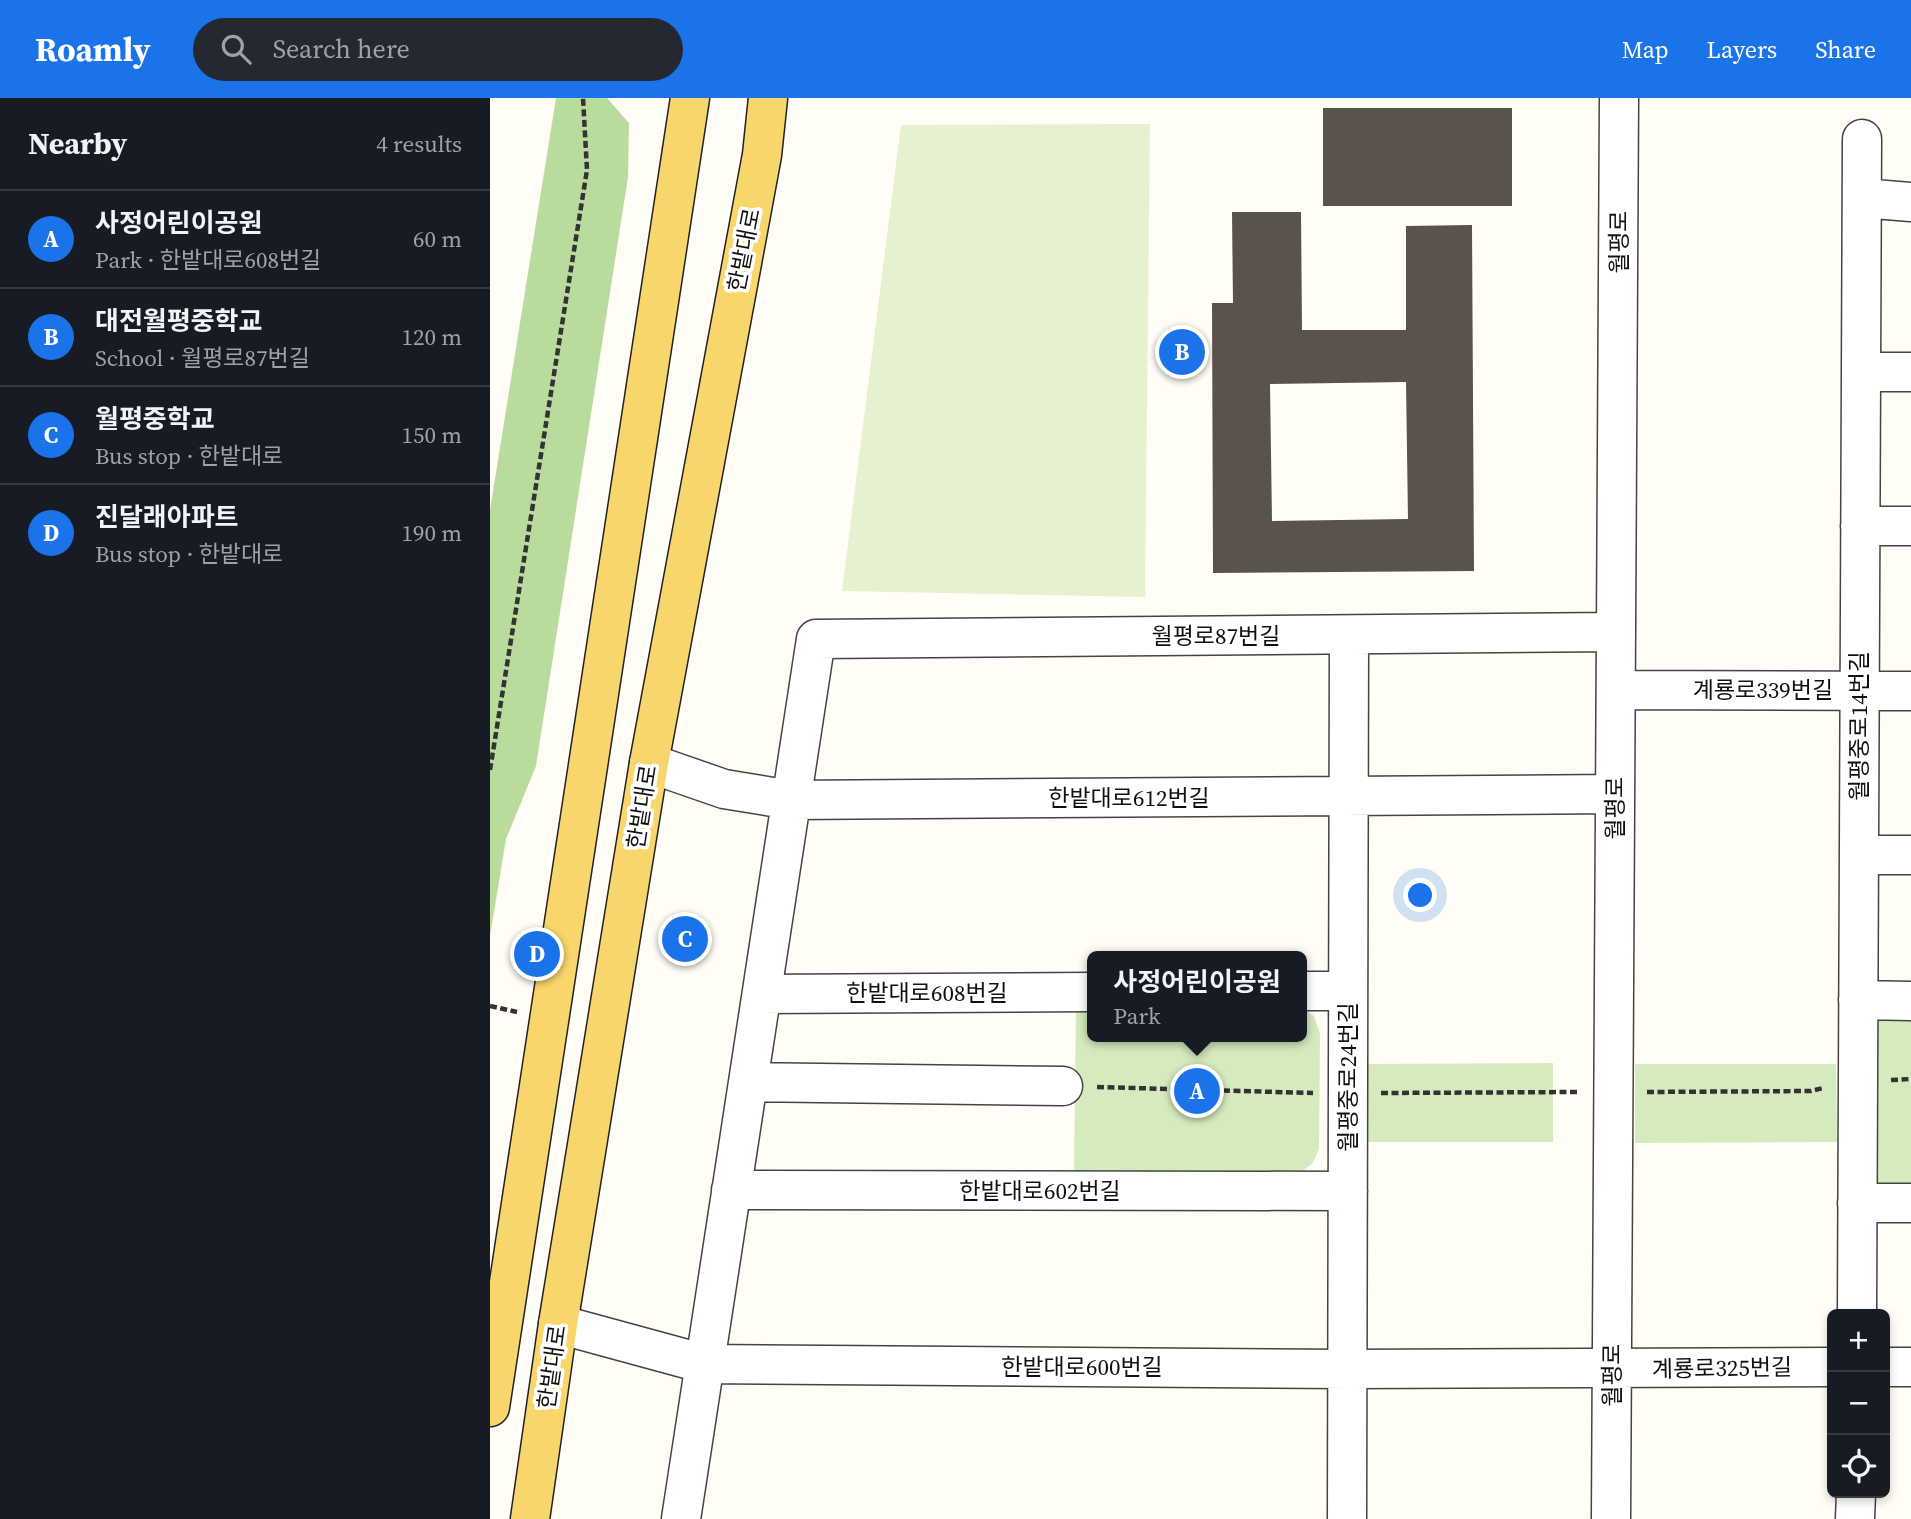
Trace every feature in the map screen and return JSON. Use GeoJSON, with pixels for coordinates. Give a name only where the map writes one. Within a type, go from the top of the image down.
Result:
{"type":"FeatureCollection","features":[{"type":"Feature","properties":{"kind":"main road"},"geometry":{"type":"LineString","coordinates":[[490,1407],[690,98]]}},
{"type":"Feature","properties":{"kind":"main road","name":"한밭대로"},"geometry":{"type":"LineString","coordinates":[[530,1519],[558,1324],[649,763],[762,155],[768,98]]}},
{"type":"Feature","properties":{"kind":"street","name":"월평로"},"geometry":{"type":"LineString","coordinates":[[1611,1519],[1619,98]]}},
{"type":"Feature","properties":{"kind":"street","name":"월평중로14번길"},"geometry":{"type":"LineString","coordinates":[[1857,1309],[1862,139]]}},
{"type":"Feature","properties":{"kind":"street"},"geometry":{"type":"LineString","coordinates":[[1862,198],[1911,202]]}},
{"type":"Feature","properties":{"kind":"street"},"geometry":{"type":"LineString","coordinates":[[1861,372],[1911,372]]}},
{"type":"Feature","properties":{"kind":"street"},"geometry":{"type":"LineString","coordinates":[[1860,526],[1911,526]]}},
{"type":"Feature","properties":{"kind":"street","name":"월평로87번길"},"geometry":{"type":"LineString","coordinates":[[791,800],[816,639],[1616,632]]}},
{"type":"Feature","properties":{"kind":"street","name":"월평중로24번길"},"geometry":{"type":"LineString","coordinates":[[1346,1519],[1349,635]]}},
{"type":"Feature","properties":{"kind":"street","name":"계룡로339번길"},"geometry":{"type":"LineString","coordinates":[[1616,690],[1911,691]]}},
{"type":"Feature","properties":{"kind":"street","name":"한밭대로612번길"},"geometry":{"type":"LineString","coordinates":[[649,763],[724,789],[791,800],[1615,794]]}},
{"type":"Feature","properties":{"kind":"street"},"geometry":{"type":"LineString","coordinates":[[681,1519],[791,800]]}},
{"type":"Feature","properties":{"kind":"street"},"geometry":{"type":"LineString","coordinates":[[1858,855],[1911,855]]}},
{"type":"Feature","properties":{"kind":"street"},"geometry":{"type":"LineString","coordinates":[[1307,991],[1348,991]]}},
{"type":"Feature","properties":{"kind":"street","name":"한밭대로608번길"},"geometry":{"type":"LineString","coordinates":[[762,994],[1087,992]]}},
{"type":"Feature","properties":{"kind":"street"},"geometry":{"type":"LineString","coordinates":[[1858,1000],[1911,1002]]}},
{"type":"Feature","properties":{"kind":"street"},"geometry":{"type":"LineString","coordinates":[[748,1082],[1063,1086]]}},
{"type":"Feature","properties":{"kind":"street","name":"한밭대로602번길"},"geometry":{"type":"LineString","coordinates":[[732,1190],[1348,1191]]}},
{"type":"Feature","properties":{"kind":"street"},"geometry":{"type":"LineString","coordinates":[[1857,1203],[1911,1203]]}},
{"type":"Feature","properties":{"kind":"street","name":"한밭대로600번길"},"geometry":{"type":"LineString","coordinates":[[558,1324],[705,1364],[1612,1370]]}},
{"type":"Feature","properties":{"kind":"street","name":"계룡로325번길"},"geometry":{"type":"LineString","coordinates":[[1612,1370],[1827,1367]]}},
{"type":"Feature","properties":{"kind":"street"},"geometry":{"type":"LineString","coordinates":[[1890,1367],[1911,1367]]}},
{"type":"Feature","properties":{"kind":"street"},"geometry":{"type":"LineString","coordinates":[[1855,1519],[1856,1498]]}},
{"type":"Feature","properties":{"kind":"path"},"geometry":{"type":"LineString","coordinates":[[490,770],[587,170],[583,98]]}},
{"type":"Feature","properties":{"kind":"path"},"geometry":{"type":"LineString","coordinates":[[490,1006],[518,1012]]}},
{"type":"Feature","properties":{"kind":"path"},"geometry":{"type":"LineString","coordinates":[[1063,1086],[1348,1094],[1811,1091],[1857,1082],[1911,1079]]}},
{"type":"Feature","properties":{"kind":"green space"},"geometry":{"type":"Polygon","coordinates":[[[556,98],[607,98],[629,123],[628,177],[536,766],[506,839],[490,936],[490,510],[556,98]]]}},
{"type":"Feature","properties":{"kind":"green space"},"geometry":{"type":"Polygon","coordinates":[[[1150,124],[1145,597],[842,591],[901,125],[1150,124]]]}},
{"type":"Feature","properties":{"kind":"green space"},"geometry":{"type":"Polygon","coordinates":[[[1076,1005],[1087,1005],[1087,1042],[1307,1042],[1307,1012],[1314,1016],[1320,1033],[1319,1149],[1312,1164],[1297,1174],[1074,1174],[1076,1005]]]}},
{"type":"Feature","properties":{"kind":"green space"},"geometry":{"type":"Polygon","coordinates":[[[1871,1010],[1911,1011],[1911,1194],[1871,1194],[1871,1010]]]}},
{"type":"Feature","properties":{"kind":"green space"},"geometry":{"type":"Polygon","coordinates":[[[1553,1063],[1553,1142],[1359,1142],[1359,1064],[1553,1063]]]}},
{"type":"Feature","properties":{"kind":"green space"},"geometry":{"type":"Polygon","coordinates":[[[1635,1064],[1836,1064],[1837,1142],[1635,1143],[1635,1064]]]}},
{"type":"Feature","properties":{"kind":"building"},"geometry":{"type":"Polygon","coordinates":[[[1323,108],[1512,108],[1512,206],[1323,206],[1323,108]]]}},
{"type":"Feature","properties":{"kind":"building"},"geometry":{"type":"Polygon","coordinates":[[[1232,212],[1301,212],[1302,330],[1406,330],[1406,226],[1472,225],[1474,571],[1213,573],[1212,303],[1233,303],[1232,212]],[[1406,382],[1270,384],[1272,521],[1408,519],[1406,382]]]}},
{"type":"Feature","properties":{"kind":"place","name":"대전월평중학교"},"geometry":{"type":"Point","coordinates":[1182,352]}},
{"type":"Feature","properties":{"kind":"place","name":"월평중학교"},"geometry":{"type":"Point","coordinates":[685,939]}},
{"type":"Feature","properties":{"kind":"place","name":"진달래아파트"},"geometry":{"type":"Point","coordinates":[537,954]}},
{"type":"Feature","properties":{"kind":"place","name":"사정어린이공원"},"geometry":{"type":"Point","coordinates":[1197,1091]}}]}
